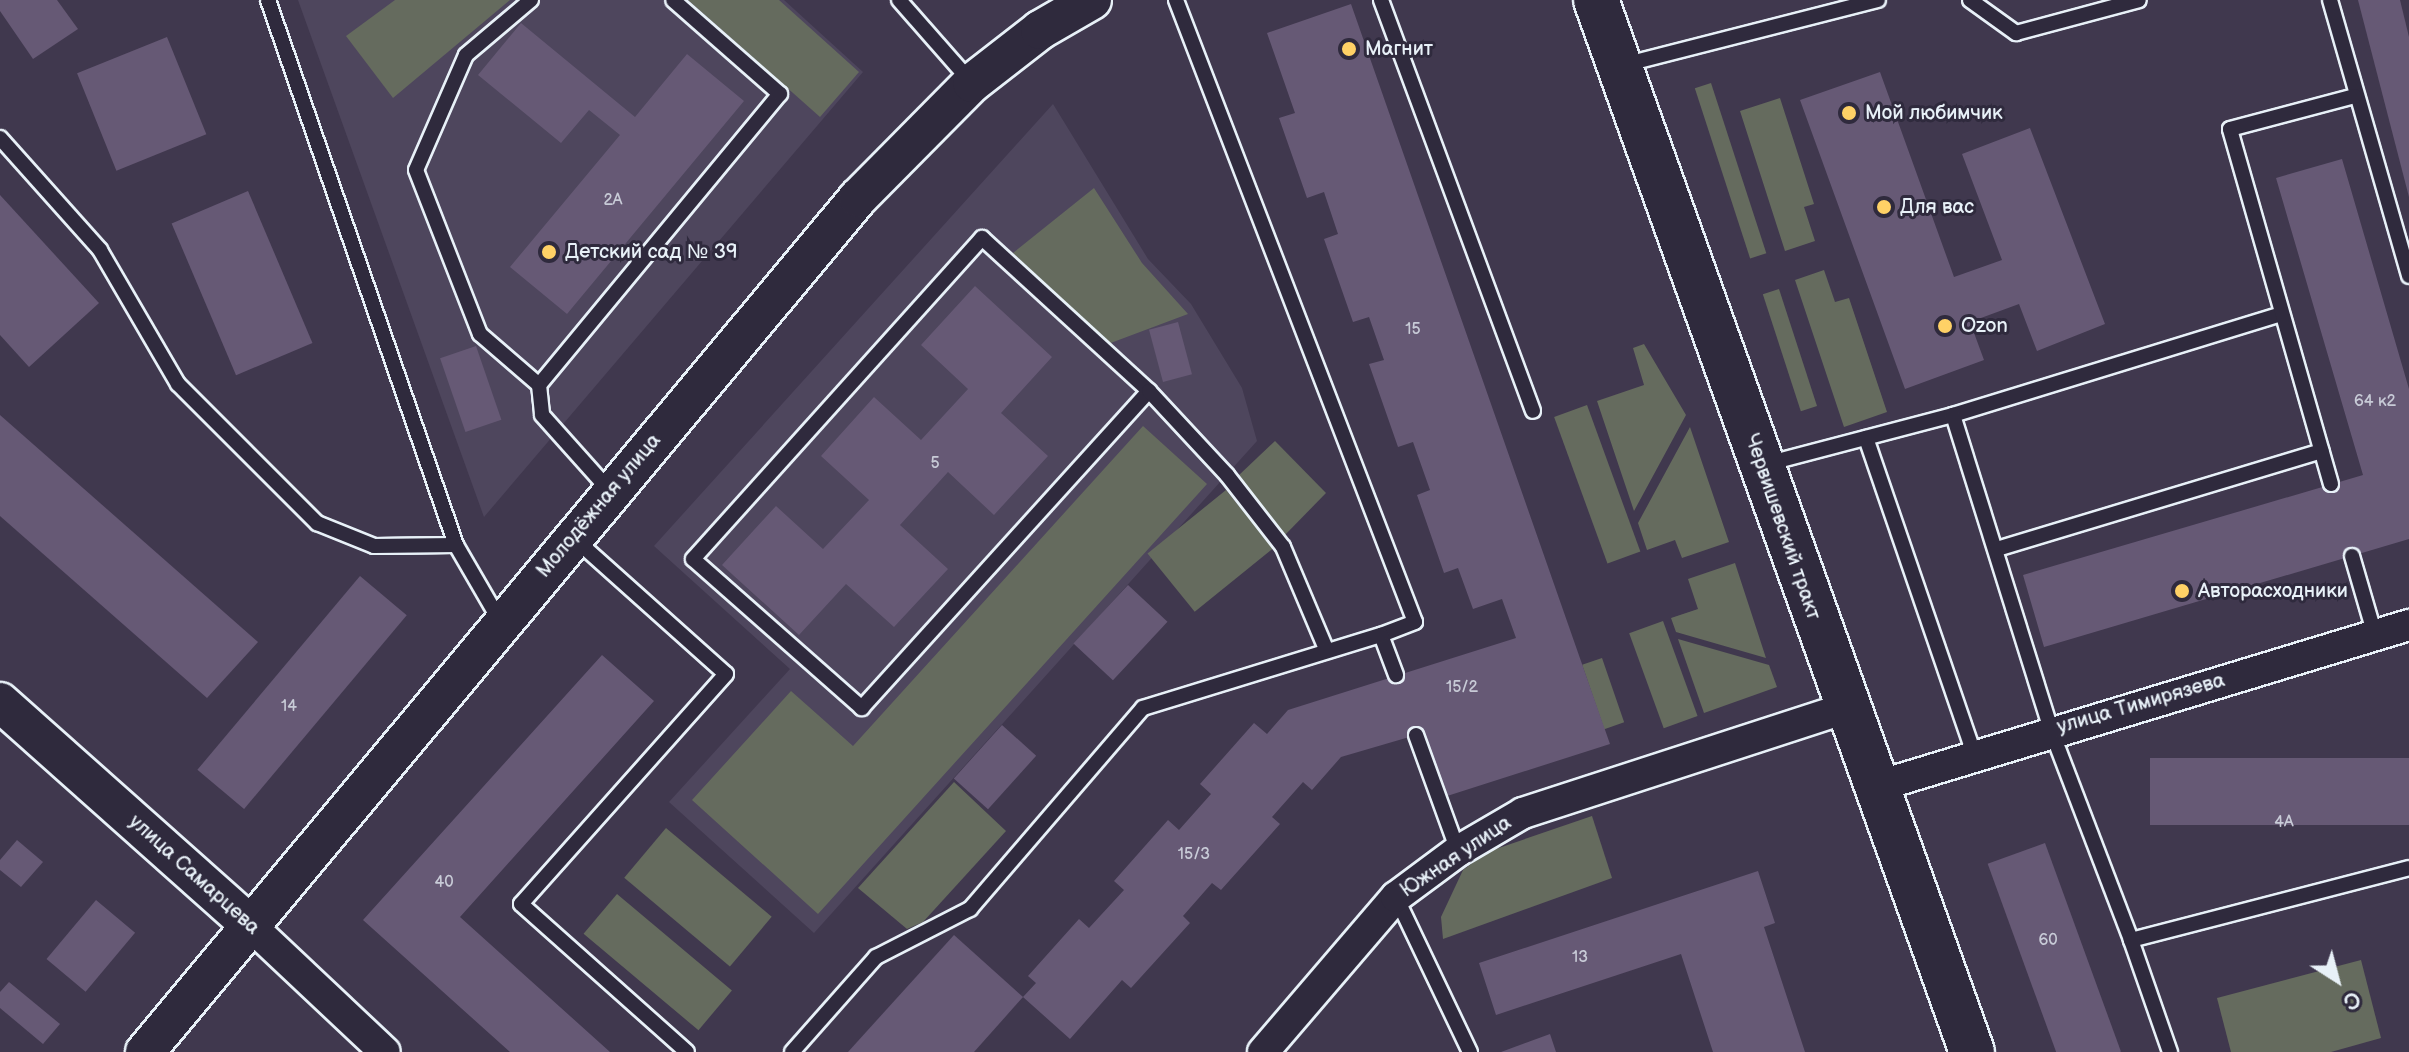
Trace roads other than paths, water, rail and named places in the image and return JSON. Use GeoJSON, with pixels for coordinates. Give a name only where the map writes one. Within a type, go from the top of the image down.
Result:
{"type":"FeatureCollection","features":[{"type":"Feature","properties":{"kind":"main road","name":"Червишевский тракт"},"geometry":{"type":"LineString","coordinates":[[1596,0],[1846,708],[1972,1052]]}},
{"type":"Feature","properties":{"kind":"street","name":"Молодёжная улица"},"geometry":{"type":"LineString","coordinates":[[145,1052],[500,621],[858,198],[972,83],[1040,30],[1092,0]]}},
{"type":"Feature","properties":{"kind":"street","name":"улица Тимирязева"},"geometry":{"type":"LineString","coordinates":[[1875,787],[1974,753],[2409,625]]}},
{"type":"Feature","properties":{"kind":"street","name":"улица Самарцева"},"geometry":{"type":"LineString","coordinates":[[0,702],[250,925],[385,1052]]}},
{"type":"Feature","properties":{"kind":"street","name":"Южная улица"},"geometry":{"type":"LineString","coordinates":[[1263,1052],[1396,897],[1458,851],[1523,813],[1846,708]]}},
{"type":"Feature","properties":{"kind":"lane"},"geometry":{"type":"LineString","coordinates":[[268,0],[456,545],[500,621]]}},
{"type":"Feature","properties":{"kind":"lane"},"geometry":{"type":"LineString","coordinates":[[531,0],[466,55],[416,170],[480,334],[539,385],[542,415],[611,492]]}},
{"type":"Feature","properties":{"kind":"lane"},"geometry":{"type":"LineString","coordinates":[[539,385],[780,94],[673,0]]}},
{"type":"Feature","properties":{"kind":"lane"},"geometry":{"type":"LineString","coordinates":[[899,0],[972,83]]}},
{"type":"Feature","properties":{"kind":"lane"},"geometry":{"type":"LineString","coordinates":[[792,1052],[876,957],[970,909],[1143,708],[1415,622],[1176,0]]}},
{"type":"Feature","properties":{"kind":"lane"},"geometry":{"type":"LineString","coordinates":[[1381,0],[1533,411]]}},
{"type":"Feature","properties":{"kind":"lane"},"geometry":{"type":"LineString","coordinates":[[1619,66],[1878,0]]}},
{"type":"Feature","properties":{"kind":"lane"},"geometry":{"type":"LineString","coordinates":[[1970,0],[2016,33],[2139,0]]}},
{"type":"Feature","properties":{"kind":"lane"},"geometry":{"type":"LineString","coordinates":[[2330,0],[2409,276]]}},
{"type":"Feature","properties":{"kind":"lane"},"geometry":{"type":"LineString","coordinates":[[2331,484],[2230,129],[2355,96]]}},
{"type":"Feature","properties":{"kind":"lane"},"geometry":{"type":"LineString","coordinates":[[0,138],[100,250],[178,384],[317,523],[374,546],[456,545]]}},
{"type":"Feature","properties":{"kind":"lane"},"geometry":{"type":"LineString","coordinates":[[1149,391],[862,708],[693,559],[982,238],[1149,391],[1227,475],[1283,547],[1326,649]]}},
{"type":"Feature","properties":{"kind":"lane"},"geometry":{"type":"LineString","coordinates":[[1761,466],[1953,415],[2281,314]]}},
{"type":"Feature","properties":{"kind":"lane"},"geometry":{"type":"LineString","coordinates":[[1953,415],[2051,730],[2170,1052]]}},
{"type":"Feature","properties":{"kind":"lane"},"geometry":{"type":"LineString","coordinates":[[1866,438],[1974,753]]}},
{"type":"Feature","properties":{"kind":"lane"},"geometry":{"type":"LineString","coordinates":[[1997,549],[2322,451]]}},
{"type":"Feature","properties":{"kind":"lane"},"geometry":{"type":"LineString","coordinates":[[573,537],[726,674],[521,904],[687,1052]]}},
{"type":"Feature","properties":{"kind":"lane"},"geometry":{"type":"LineString","coordinates":[[2352,556],[2375,635]]}},
{"type":"Feature","properties":{"kind":"lane"},"geometry":{"type":"LineString","coordinates":[[1381,635],[1396,675]]}},
{"type":"Feature","properties":{"kind":"lane"},"geometry":{"type":"LineString","coordinates":[[1416,735],[1458,851]]}},
{"type":"Feature","properties":{"kind":"lane"},"geometry":{"type":"LineString","coordinates":[[2131,940],[2409,868]]}},
{"type":"Feature","properties":{"kind":"lane"},"geometry":{"type":"LineString","coordinates":[[1396,897],[1470,1052]]}},
{"type":"Feature","properties":{"kind":"place","name":"Магнит"},"geometry":{"type":"Point","coordinates":[1349,49]}},
{"type":"Feature","properties":{"kind":"place","name":"Мой любимчик"},"geometry":{"type":"Point","coordinates":[1849,113]}},
{"type":"Feature","properties":{"kind":"place","name":"Для вас"},"geometry":{"type":"Point","coordinates":[1884,207]}},
{"type":"Feature","properties":{"kind":"place","name":"Детский сад № 39"},"geometry":{"type":"Point","coordinates":[549,252]}},
{"type":"Feature","properties":{"kind":"place","name":"Ozon"},"geometry":{"type":"Point","coordinates":[1945,326]}},
{"type":"Feature","properties":{"kind":"place","name":"Авторасходники"},"geometry":{"type":"Point","coordinates":[2182,591]}}]}
